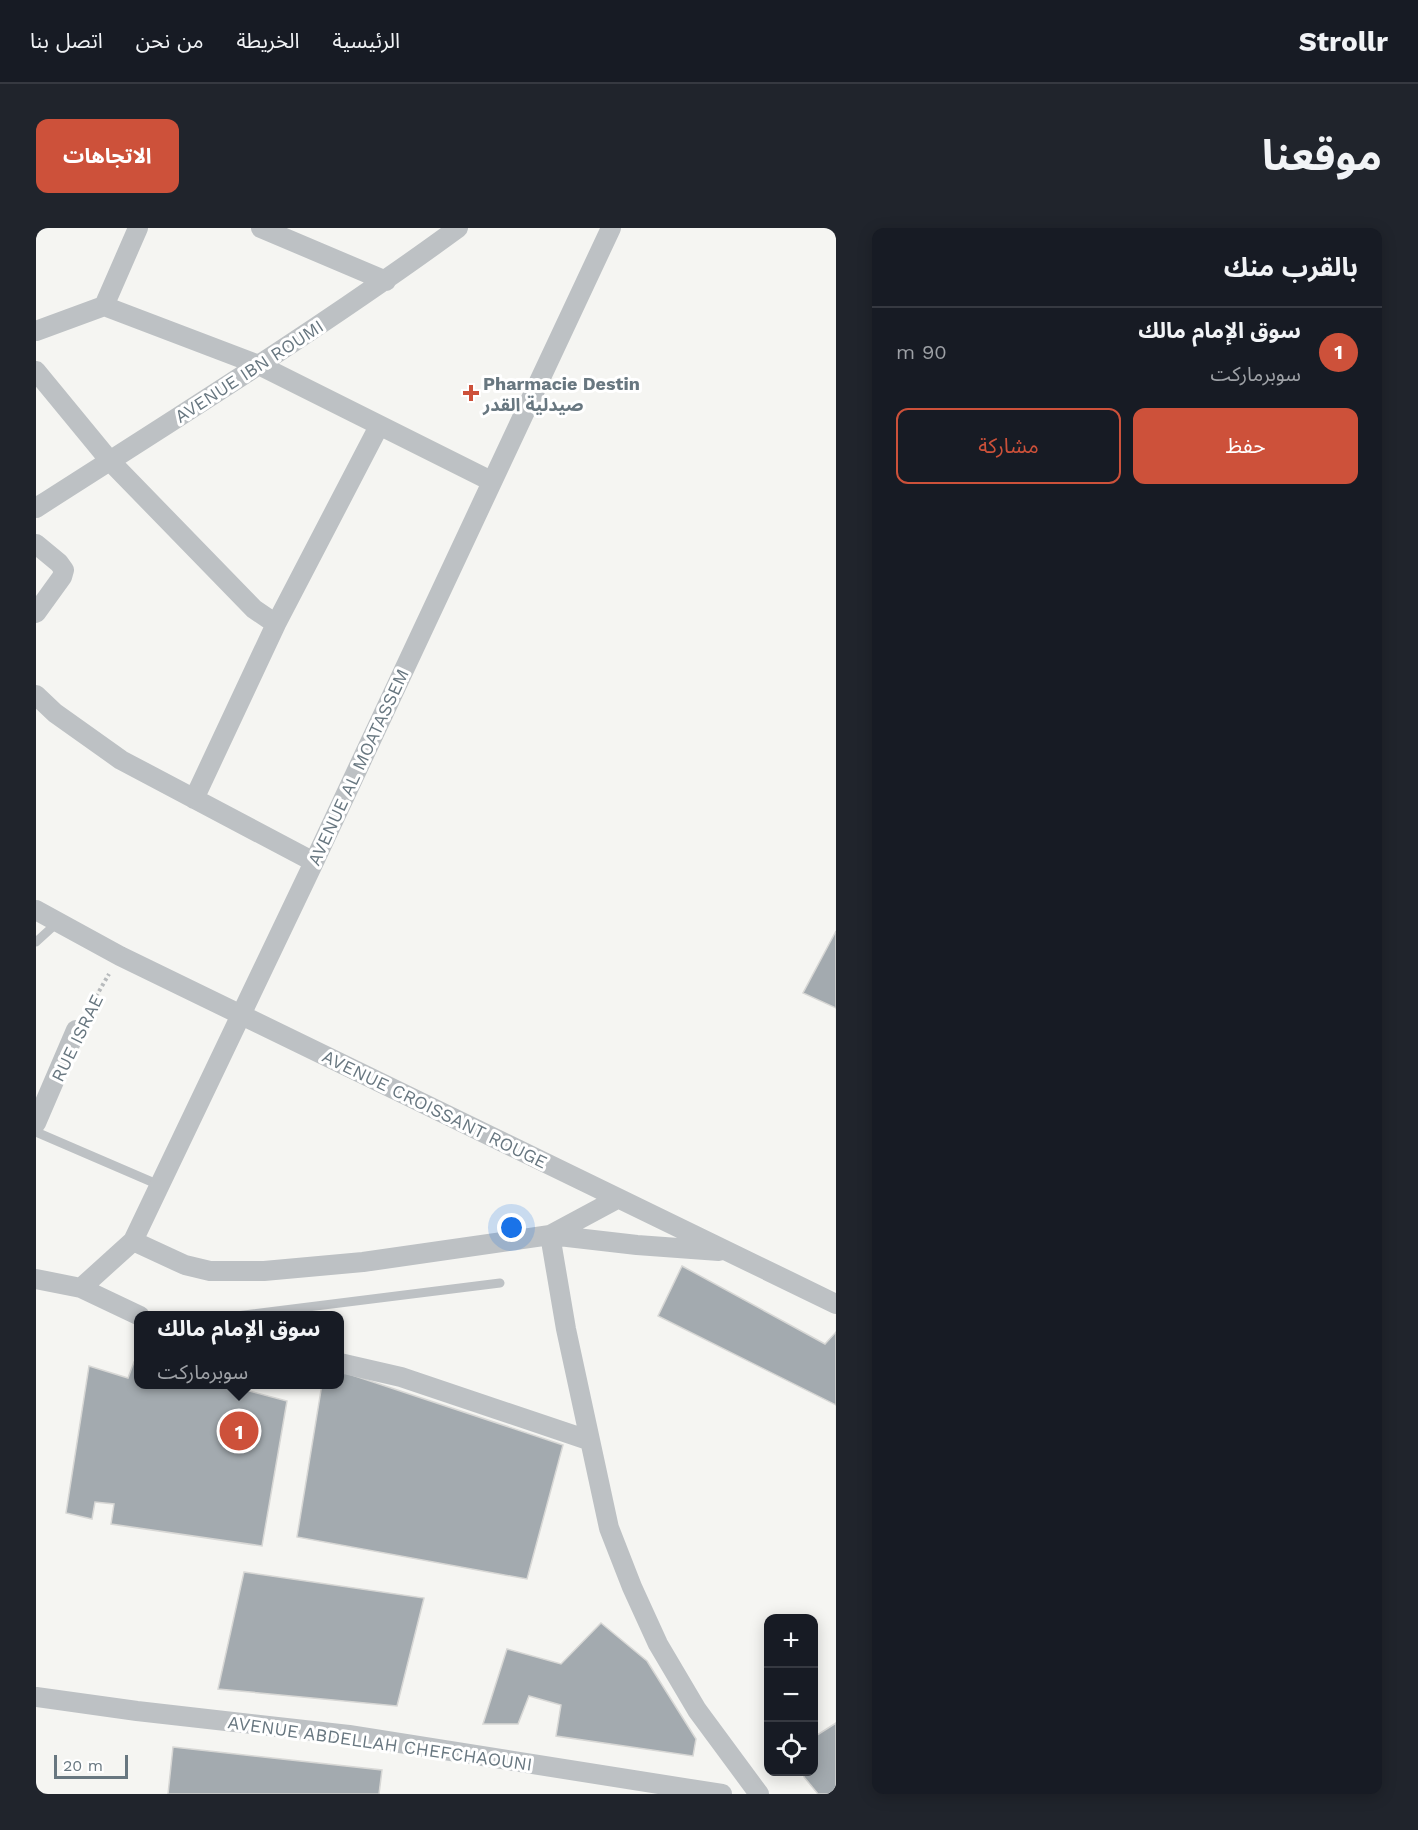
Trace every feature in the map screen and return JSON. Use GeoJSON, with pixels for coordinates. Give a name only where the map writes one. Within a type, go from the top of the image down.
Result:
{"type":"FeatureCollection","features":[{"type":"Feature","properties":{"kind":"street"},"geometry":{"type":"LineString","coordinates":[[104,306],[138,228]]}},
{"type":"Feature","properties":{"kind":"street"},"geometry":{"type":"LineString","coordinates":[[261,228],[386,281]]}},
{"type":"Feature","properties":{"kind":"street","name":"AVENUE IBN ROUMI"},"geometry":{"type":"LineString","coordinates":[[36,508],[386,281],[458,228]]}},
{"type":"Feature","properties":{"kind":"street","name":"AVENUE AL MOATASSEM"},"geometry":{"type":"LineString","coordinates":[[81,1288],[133,1241],[314,861],[610,228]]}},
{"type":"Feature","properties":{"kind":"street"},"geometry":{"type":"LineString","coordinates":[[36,331],[104,306],[259,365],[491,480]]}},
{"type":"Feature","properties":{"kind":"street"},"geometry":{"type":"LineString","coordinates":[[36,370],[110,461],[254,609],[276,624]]}},
{"type":"Feature","properties":{"kind":"street"},"geometry":{"type":"LineString","coordinates":[[194,799],[276,624],[379,426]]}},
{"type":"Feature","properties":{"kind":"street"},"geometry":{"type":"LineString","coordinates":[[36,544],[59,562],[64,570],[62,577],[36,614]]}},
{"type":"Feature","properties":{"kind":"street"},"geometry":{"type":"LineString","coordinates":[[36,694],[55,714],[121,760],[314,861]]}},
{"type":"Feature","properties":{"kind":"street","name":"AVENUE CROISSANT ROUGE"},"geometry":{"type":"LineString","coordinates":[[36,910],[120,956],[836,1304]]}},
{"type":"Feature","properties":{"kind":"street","name":"RUE ISRAE"},"geometry":{"type":"LineString","coordinates":[[36,1123],[76,1030]]}},
{"type":"Feature","properties":{"kind":"street"},"geometry":{"type":"LineString","coordinates":[[550,1235],[617,1199]]}},
{"type":"Feature","properties":{"kind":"street"},"geometry":{"type":"LineString","coordinates":[[550,1235],[588,1440],[609,1528],[658,1644],[697,1710],[759,1794]]}},
{"type":"Feature","properties":{"kind":"street"},"geometry":{"type":"LineString","coordinates":[[133,1241],[185,1265],[210,1271],[264,1271],[363,1262],[550,1235],[637,1245],[731,1251]]}},
{"type":"Feature","properties":{"kind":"street"},"geometry":{"type":"LineString","coordinates":[[36,1279],[81,1288],[134,1313]]}},
{"type":"Feature","properties":{"kind":"street"},"geometry":{"type":"LineString","coordinates":[[344,1364],[401,1377],[588,1440]]}},
{"type":"Feature","properties":{"kind":"street","name":"AVENUE ABDELLAH CHEFCHAOUNI"},"geometry":{"type":"LineString","coordinates":[[36,1697],[136,1711],[350,1735],[722,1794]]}},
{"type":"Feature","properties":{"kind":"lane"},"geometry":{"type":"LineString","coordinates":[[36,942],[58,922]]}},
{"type":"Feature","properties":{"kind":"lane"},"geometry":{"type":"LineString","coordinates":[[36,1132],[159,1185]]}},
{"type":"Feature","properties":{"kind":"lane"},"geometry":{"type":"LineString","coordinates":[[276,1311],[500,1283]]}},
{"type":"Feature","properties":{"kind":"path","name":"RUE ISRAE"},"geometry":{"type":"LineString","coordinates":[[76,1030],[120,956]]}},
{"type":"Feature","properties":{"kind":"building"},"geometry":{"type":"Polygon","coordinates":[[[836,931],[836,1008],[803,993],[836,931]]]}},
{"type":"Feature","properties":{"kind":"building"},"geometry":{"type":"Polygon","coordinates":[[[682,1266],[825,1344],[836,1332],[836,1405],[658,1316],[682,1266]]]}},
{"type":"Feature","properties":{"kind":"building"},"geometry":{"type":"Polygon","coordinates":[[[134,1362],[134,1389],[242,1389],[287,1401],[262,1546],[111,1524],[114,1504],[95,1502],[92,1519],[66,1513],[89,1366],[128,1378],[134,1362]]]}},
{"type":"Feature","properties":{"kind":"building"},"geometry":{"type":"Polygon","coordinates":[[[344,1372],[563,1445],[527,1579],[297,1537],[321,1389],[344,1389],[344,1372]]]}},
{"type":"Feature","properties":{"kind":"building"},"geometry":{"type":"Polygon","coordinates":[[[244,1572],[424,1598],[397,1706],[218,1689],[244,1572]]]}},
{"type":"Feature","properties":{"kind":"building"},"geometry":{"type":"Polygon","coordinates":[[[601,1623],[647,1661],[696,1739],[693,1756],[556,1736],[561,1705],[529,1696],[518,1724],[483,1724],[507,1649],[561,1664],[601,1623]]]}},
{"type":"Feature","properties":{"kind":"building"},"geometry":{"type":"Polygon","coordinates":[[[836,1723],[836,1794],[818,1794],[804,1777],[818,1776],[818,1734],[836,1723]]]}},
{"type":"Feature","properties":{"kind":"building"},"geometry":{"type":"Polygon","coordinates":[[[173,1747],[382,1770],[379,1794],[168,1794],[173,1747]]]}},
{"type":"Feature","properties":{"kind":"place","name":"Pharmacie Destin صيدلية القدر"},"geometry":{"type":"Point","coordinates":[471,393]}},
{"type":"Feature","properties":{"kind":"place","name":"سوق الإمام مالك"},"geometry":{"type":"Point","coordinates":[239,1431]}}]}
